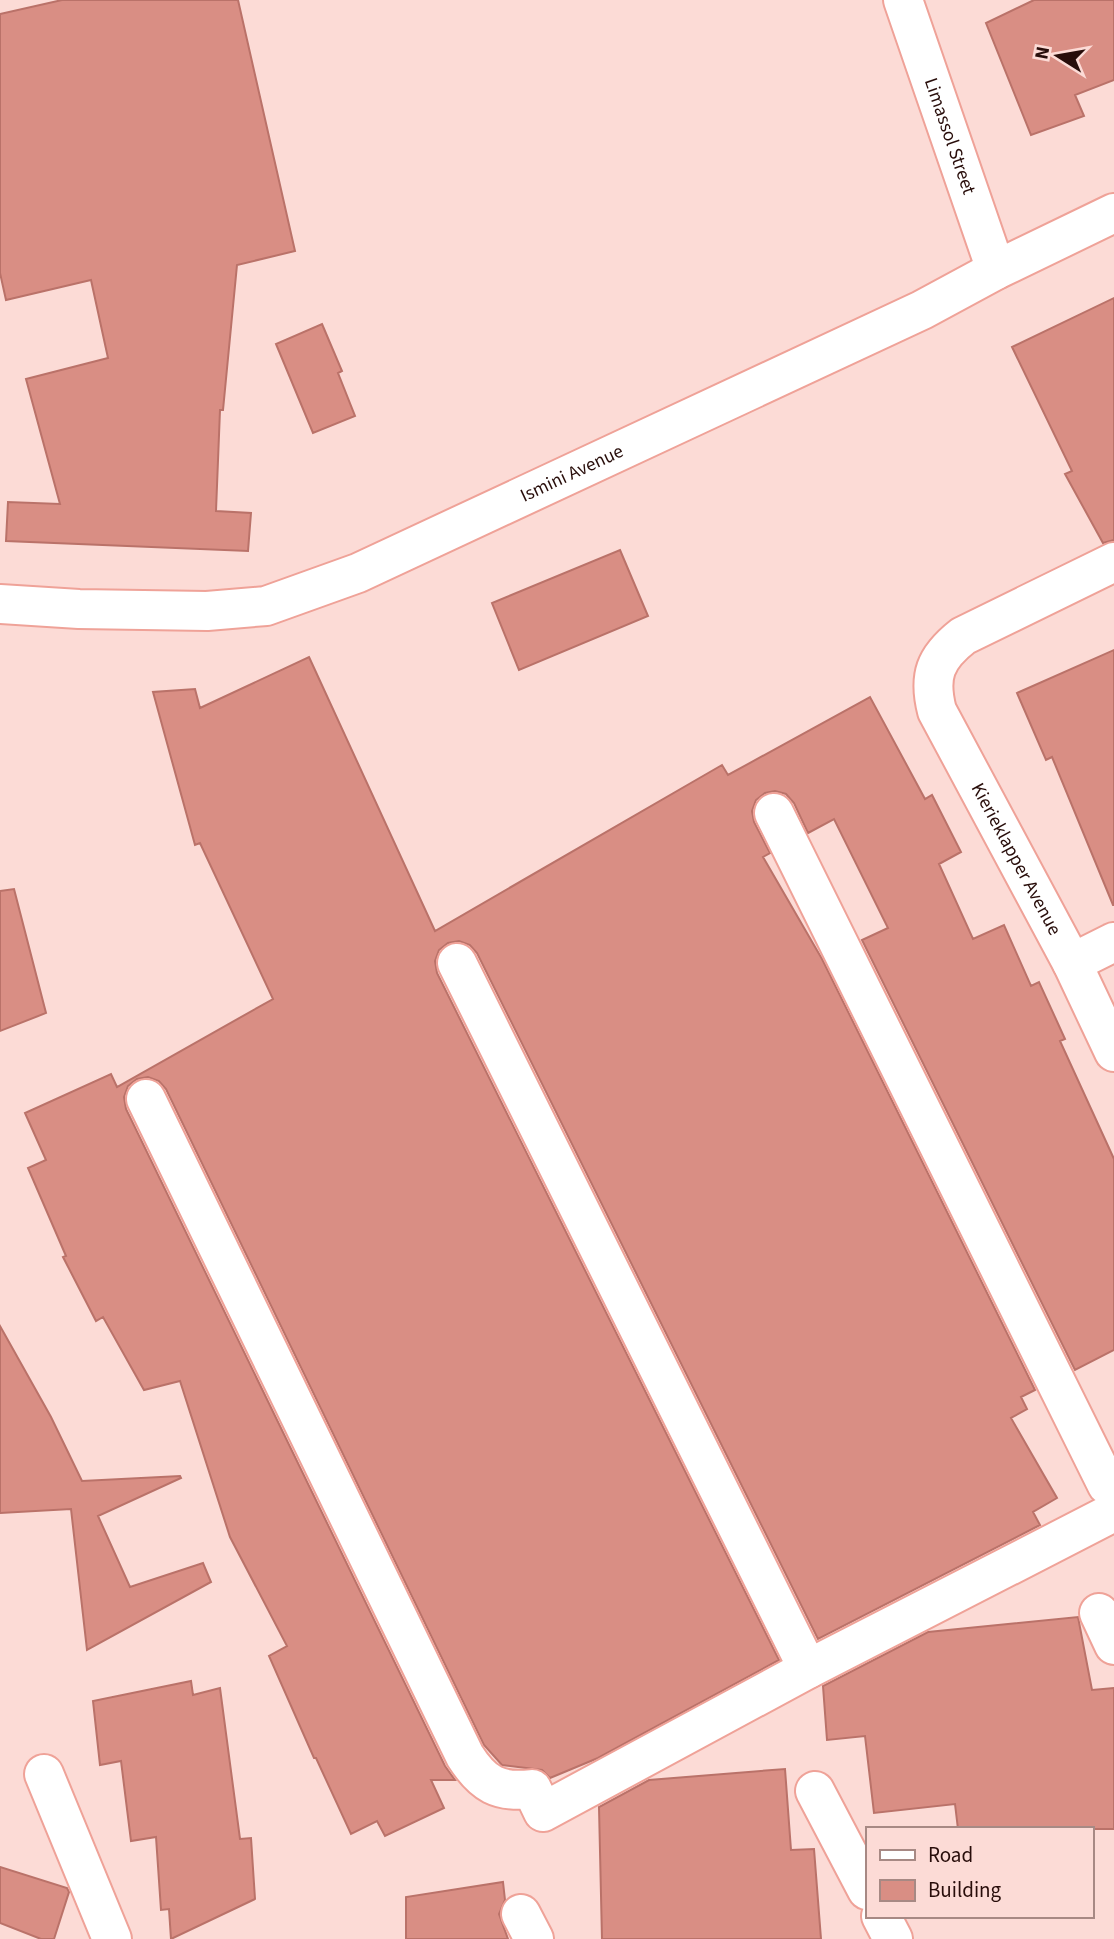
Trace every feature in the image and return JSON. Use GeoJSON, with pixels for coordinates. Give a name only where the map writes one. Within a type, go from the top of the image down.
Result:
{"type":"FeatureCollection","features":[{"type":"Feature","properties":{"kind":"street","name":"Limassol Street"},"geometry":{"type":"LineString","coordinates":[[903,0],[996,270]]}},
{"type":"Feature","properties":{"kind":"street","name":"Ismini Avenue"},"geometry":{"type":"LineString","coordinates":[[0,604],[79,609],[194,611],[266,606],[371,567],[922,310],[996,270],[1114,213]]}},
{"type":"Feature","properties":{"kind":"street","name":"Kierieklapper Avenue"},"geometry":{"type":"LineString","coordinates":[[1114,562],[962,636],[946,649],[938,664],[932,686],[937,711],[1072,963],[1114,1052]]}},
{"type":"Feature","properties":{"kind":"street"},"geometry":{"type":"LineString","coordinates":[[146,1099],[458,1743],[476,1773],[491,1784],[507,1790],[532,1789],[543,1812],[807,1669],[1112,1494],[774,813]]}},
{"type":"Feature","properties":{"kind":"street"},"geometry":{"type":"LineString","coordinates":[[1072,963],[1114,942]]}},
{"type":"Feature","properties":{"kind":"street"},"geometry":{"type":"LineString","coordinates":[[457,963],[807,1669]]}},
{"type":"Feature","properties":{"kind":"street"},"geometry":{"type":"LineString","coordinates":[[44,1774],[111,1939]]}},
{"type":"Feature","properties":{"kind":"street"},"geometry":{"type":"LineString","coordinates":[[815,1791],[866,1888]]}},
{"type":"Feature","properties":{"kind":"street"},"geometry":{"type":"LineString","coordinates":[[882,1918],[893,1939]]}},
{"type":"Feature","properties":{"kind":"building"},"geometry":{"type":"Polygon","coordinates":[[[62,0],[238,0],[295,251],[237,265],[223,410],[220,410],[216,511],[251,513],[248,551],[6,541],[8,502],[60,504],[26,379],[108,358],[91,280],[6,300],[0,273],[0,14],[62,0]]]}},
{"type":"Feature","properties":{"kind":"building"},"geometry":{"type":"Polygon","coordinates":[[[1034,0],[1114,0],[1114,80],[1075,95],[1084,116],[1031,135],[986,23],[1034,0]]]}},
{"type":"Feature","properties":{"kind":"building"},"geometry":{"type":"Polygon","coordinates":[[[1114,298],[1114,540],[1103,543],[1065,474],[1072,471],[1012,347],[1114,298]]]}},
{"type":"Feature","properties":{"kind":"building"},"geometry":{"type":"Polygon","coordinates":[[[322,324],[342,371],[338,373],[355,416],[313,433],[276,344],[322,324]]]}},
{"type":"Feature","properties":{"kind":"building"},"geometry":{"type":"Polygon","coordinates":[[[620,550],[648,616],[519,670],[492,603],[620,550]]]}},
{"type":"Feature","properties":{"kind":"building"},"geometry":{"type":"Polygon","coordinates":[[[1114,650],[1113,905],[1052,757],[1046,760],[1017,693],[1114,650]]]}},
{"type":"Feature","properties":{"kind":"building"},"geometry":{"type":"Polygon","coordinates":[[[309,657],[435,931],[722,765],[728,775],[870,697],[925,799],[932,795],[961,852],[939,864],[973,939],[1004,925],[1031,986],[1039,982],[1065,1039],[1060,1041],[1114,1159],[1114,1350],[1075,1370],[862,940],[888,928],[834,819],[808,833],[794,803],[786,794],[775,791],[765,793],[756,800],[752,811],[754,822],[770,853],[763,857],[822,959],[1035,1390],[1021,1397],[1027,1409],[1011,1418],[1057,1498],[1033,1512],[1040,1525],[818,1639],[477,953],[470,945],[459,941],[448,943],[439,950],[435,961],[437,973],[779,1660],[598,1758],[550,1778],[542,1770],[502,1765],[484,1745],[166,1089],[159,1081],[148,1077],[137,1079],[128,1086],[124,1097],[126,1109],[445,1766],[455,1780],[431,1780],[444,1808],[385,1836],[377,1821],[351,1834],[314,1758],[269,1656],[287,1646],[230,1537],[180,1381],[144,1390],[103,1317],[96,1321],[63,1257],[66,1256],[28,1168],[46,1160],[25,1113],[111,1074],[117,1087],[273,999],[200,843],[195,845],[153,692],[195,689],[200,708],[309,657]]]}},
{"type":"Feature","properties":{"kind":"building"},"geometry":{"type":"Polygon","coordinates":[[[14,889],[46,1013],[0,1031],[0,891],[14,889]]]}},
{"type":"Feature","properties":{"kind":"building"},"geometry":{"type":"Polygon","coordinates":[[[0,1326],[51,1417],[82,1481],[181,1478],[98,1516],[130,1587],[203,1563],[211,1582],[87,1650],[71,1509],[0,1513],[0,1326]]]}},
{"type":"Feature","properties":{"kind":"building"},"geometry":{"type":"Polygon","coordinates":[[[1078,1617],[1092,1690],[1114,1688],[1114,1829],[958,1827],[955,1804],[874,1813],[865,1736],[827,1740],[823,1686],[928,1632],[1078,1617]]]}},
{"type":"Feature","properties":{"kind":"building"},"geometry":{"type":"Polygon","coordinates":[[[191,1681],[193,1695],[220,1688],[240,1839],[251,1838],[255,1899],[171,1939],[169,1909],[161,1910],[156,1837],[131,1841],[121,1761],[100,1765],[93,1701],[191,1681]]]}},
{"type":"Feature","properties":{"kind":"building"},"geometry":{"type":"Polygon","coordinates":[[[785,1769],[791,1850],[814,1849],[821,1939],[602,1939],[599,1807],[649,1780],[785,1769]]]}},
{"type":"Feature","properties":{"kind":"building"},"geometry":{"type":"Polygon","coordinates":[[[0,1867],[67,1888],[69,1892],[54,1939],[41,1939],[0,1923],[0,1867]]]}},
{"type":"Feature","properties":{"kind":"building"},"geometry":{"type":"Polygon","coordinates":[[[503,1882],[505,1900],[499,1914],[508,1939],[406,1939],[406,1897],[503,1882]]]}}]}
